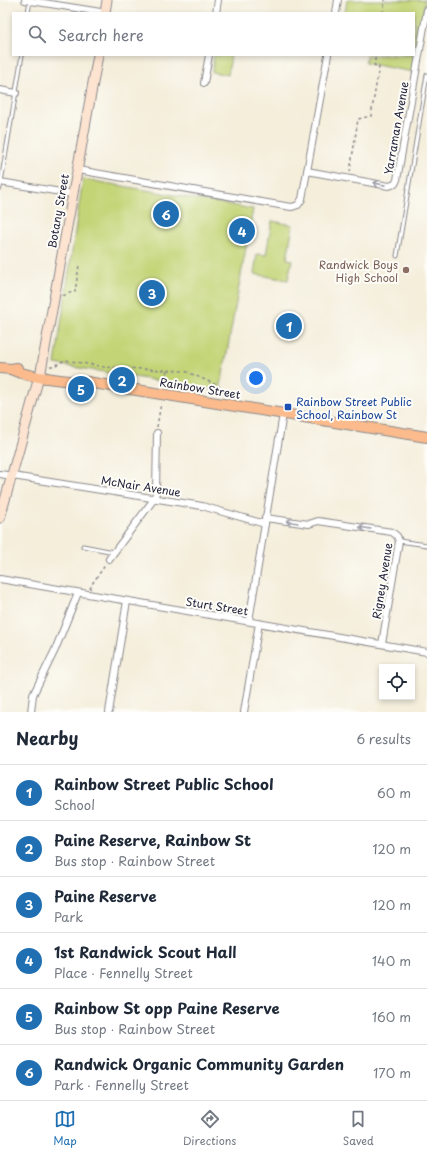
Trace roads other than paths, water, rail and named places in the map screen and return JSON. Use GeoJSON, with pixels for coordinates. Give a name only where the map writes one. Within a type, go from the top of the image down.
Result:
{"type":"FeatureCollection","features":[{"type":"Feature","properties":{"kind":"main road","name":"Rainbow Street"},"geometry":{"type":"LineString","coordinates":[[0,368],[11,370],[20,368],[73,382],[87,382],[427,437]]}},
{"type":"Feature","properties":{"kind":"street"},"geometry":{"type":"LineString","coordinates":[[28,0],[100,12]]}},
{"type":"Feature","properties":{"kind":"street"},"geometry":{"type":"LineString","coordinates":[[106,12],[107,0]]}},
{"type":"Feature","properties":{"kind":"street"},"geometry":{"type":"LineString","coordinates":[[216,12],[218,0]]}},
{"type":"Feature","properties":{"kind":"street"},"geometry":{"type":"LineString","coordinates":[[336,12],[338,0]]}},
{"type":"Feature","properties":{"kind":"street","name":"Yarraman Avenue"},"geometry":{"type":"LineString","coordinates":[[307,171],[389,186],[395,184],[397,180],[427,10]]}},
{"type":"Feature","properties":{"kind":"street","name":"Botany Street"},"geometry":{"type":"LineString","coordinates":[[0,518],[40,374],[98,56]]}},
{"type":"Feature","properties":{"kind":"street"},"geometry":{"type":"LineString","coordinates":[[204,83],[209,56]]}},
{"type":"Feature","properties":{"kind":"street"},"geometry":{"type":"LineString","coordinates":[[78,170],[285,206],[292,207],[298,205],[302,199],[328,56]]}},
{"type":"Feature","properties":{"kind":"street"},"geometry":{"type":"LineString","coordinates":[[0,90],[16,93]]}},
{"type":"Feature","properties":{"kind":"street"},"geometry":{"type":"LineString","coordinates":[[0,184],[73,194]]}},
{"type":"Feature","properties":{"kind":"street"},"geometry":{"type":"LineString","coordinates":[[249,621],[283,414]]}},
{"type":"Feature","properties":{"kind":"street"},"geometry":{"type":"LineString","coordinates":[[109,559],[154,498],[156,493],[157,433]]}},
{"type":"Feature","properties":{"kind":"street","name":"McNair Avenue"},"geometry":{"type":"LineString","coordinates":[[0,474],[202,506],[265,521]]}},
{"type":"Feature","properties":{"kind":"street","name":"Rigney Avenue"},"geometry":{"type":"LineString","coordinates":[[265,521],[309,524],[318,521],[392,532],[397,536],[399,541],[382,644]]}},
{"type":"Feature","properties":{"kind":"street","name":"Sturt Street"},"geometry":{"type":"LineString","coordinates":[[1,580],[427,652]]}},
{"type":"Feature","properties":{"kind":"street"},"geometry":{"type":"LineString","coordinates":[[31,712],[33,695],[55,650],[78,593]]}},
{"type":"Feature","properties":{"kind":"street"},"geometry":{"type":"LineString","coordinates":[[109,712],[127,601]]}},
{"type":"Feature","properties":{"kind":"street"},"geometry":{"type":"LineString","coordinates":[[244,712],[259,623]]}},
{"type":"Feature","properties":{"kind":"lane"},"geometry":{"type":"LineString","coordinates":[[28,0],[28,12]]}},
{"type":"Feature","properties":{"kind":"lane"},"geometry":{"type":"LineString","coordinates":[[0,184],[22,56]]}},
{"type":"Feature","properties":{"kind":"lane"},"geometry":{"type":"LineString","coordinates":[[397,256],[427,75]]}},
{"type":"Feature","properties":{"kind":"lane"},"geometry":{"type":"LineString","coordinates":[[399,541],[427,545]]}},
{"type":"Feature","properties":{"kind":"lane"},"geometry":{"type":"LineString","coordinates":[[83,546],[114,552]]}},
{"type":"Feature","properties":{"kind":"place","name":"Randwick Organic Community Garden"},"geometry":{"type":"Point","coordinates":[166,214]}},
{"type":"Feature","properties":{"kind":"place","name":"1st Randwick Scout Hall"},"geometry":{"type":"Point","coordinates":[242,231]}},
{"type":"Feature","properties":{"kind":"place","name":"Randwick Boys High School"},"geometry":{"type":"Point","coordinates":[406,270]}},
{"type":"Feature","properties":{"kind":"place","name":"Paine Reserve"},"geometry":{"type":"Point","coordinates":[152,293]}},
{"type":"Feature","properties":{"kind":"place","name":"Rainbow Street Public School"},"geometry":{"type":"Point","coordinates":[289,326]}},
{"type":"Feature","properties":{"kind":"place","name":"Paine Reserve, Rainbow St"},"geometry":{"type":"Point","coordinates":[122,380]}},
{"type":"Feature","properties":{"kind":"place","name":"Rainbow St opp Paine Reserve"},"geometry":{"type":"Point","coordinates":[81,389]}},
{"type":"Feature","properties":{"kind":"place","name":"Rainbow Street Public School, Rainbow St"},"geometry":{"type":"Point","coordinates":[288,407]}}]}
